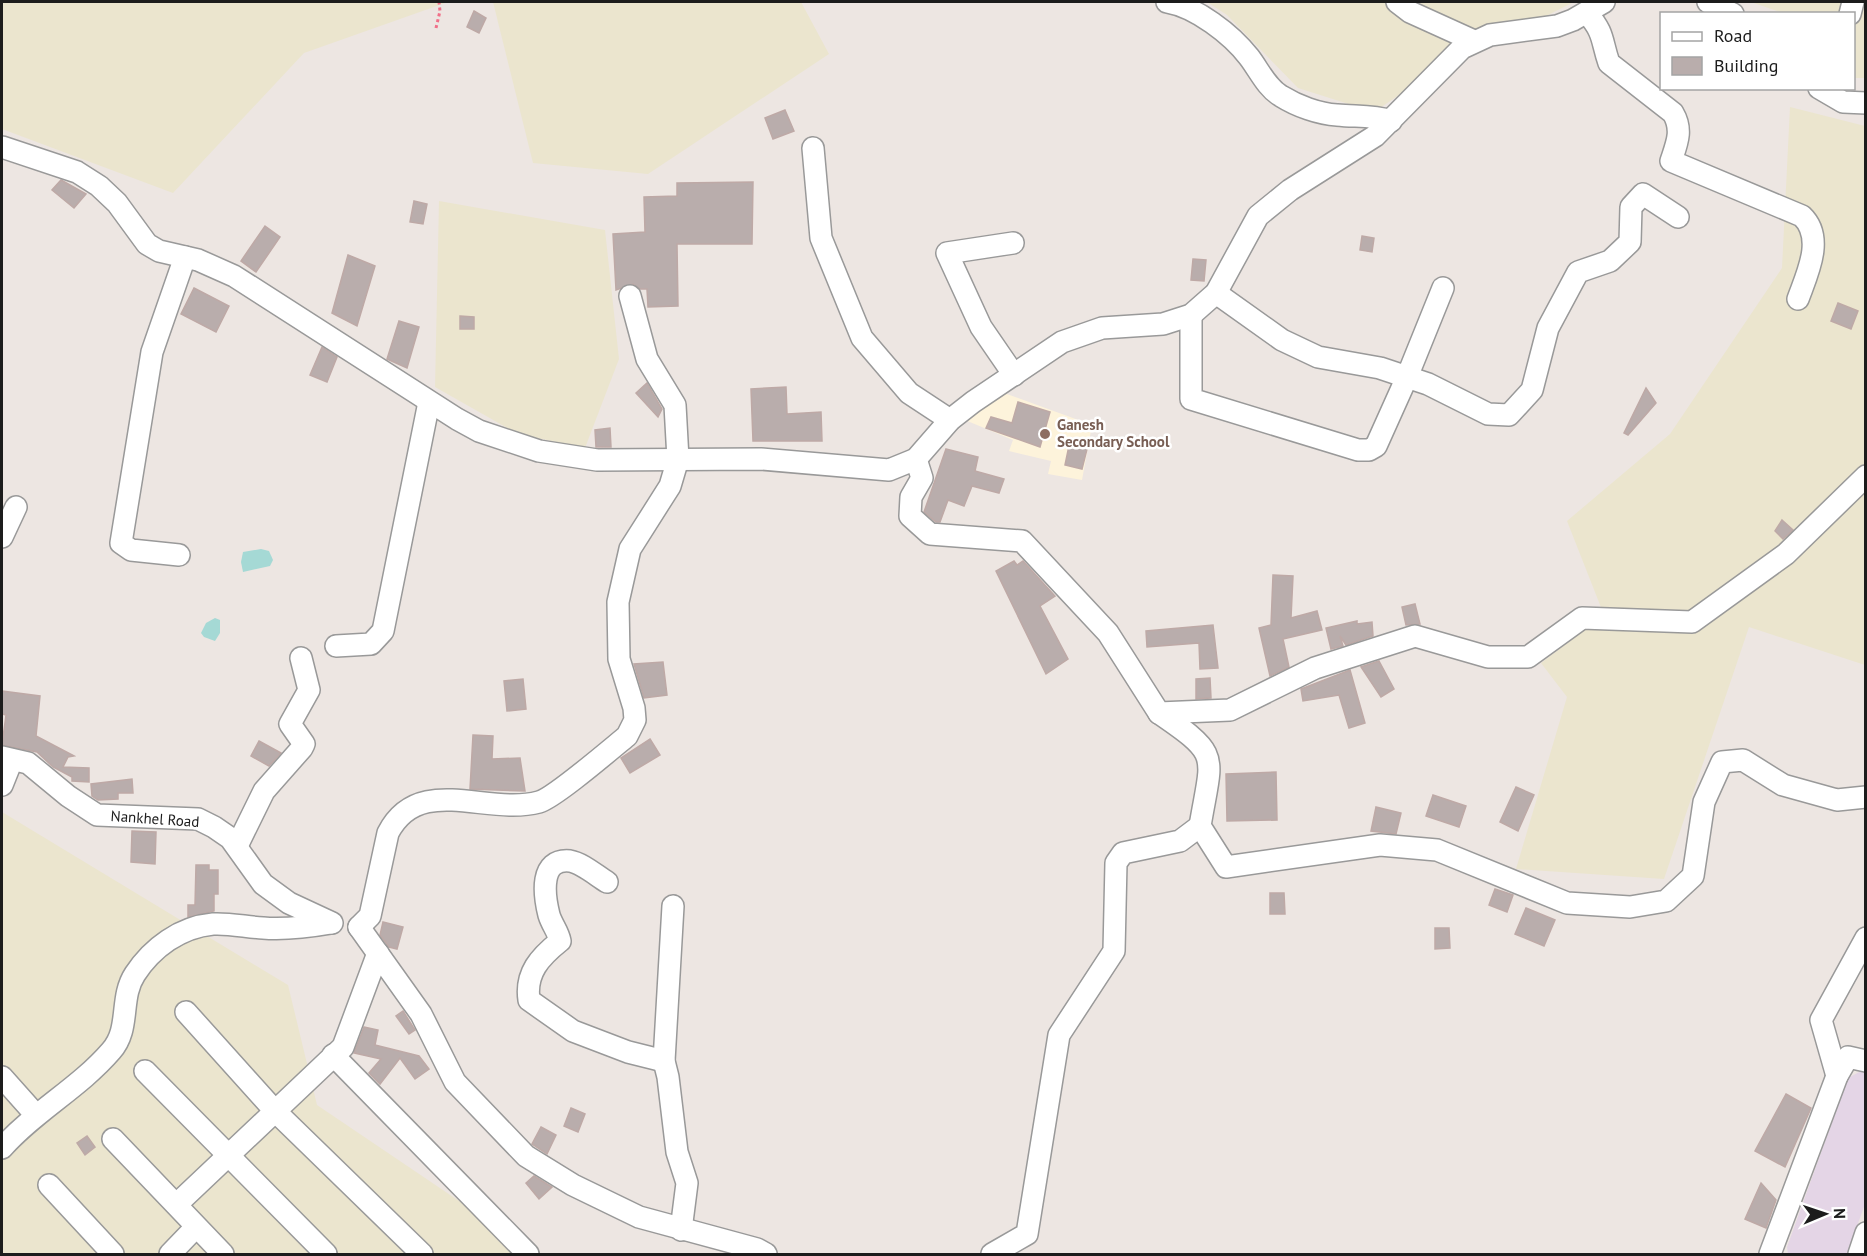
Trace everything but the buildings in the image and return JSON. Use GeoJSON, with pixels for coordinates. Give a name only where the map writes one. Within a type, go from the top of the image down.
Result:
{"type":"FeatureCollection","features":[{"type":"Feature","properties":{"kind":"street"},"geometry":{"type":"LineString","coordinates":[[1167,2],[1191,10],[1208,21],[1248,56],[1278,95],[1322,113],[1371,115],[1391,121]]}},
{"type":"Feature","properties":{"kind":"street"},"geometry":{"type":"LineString","coordinates":[[1397,2],[1410,12],[1474,40]]}},
{"type":"Feature","properties":{"kind":"street"},"geometry":{"type":"LineString","coordinates":[[1708,2],[1729,12]]}},
{"type":"Feature","properties":{"kind":"street"},"geometry":{"type":"LineString","coordinates":[[2,147],[77,172],[99,186],[117,203],[147,244],[159,251],[216,267],[234,276],[478,431],[538,451],[597,460],[761,459],[875,470],[903,467],[916,459],[950,420],[1048,350],[1081,334],[1127,324],[1163,324],[1191,315],[1216,292],[1258,216],[1290,190],[1357,148],[1391,121],[1452,56],[1474,40],[1490,35],[1557,26],[1596,7],[1609,63],[1673,113],[1678,122],[1679,131],[1671,161],[1802,216],[1811,224],[1814,234],[1813,249],[1798,299]]}},
{"type":"Feature","properties":{"kind":"street"},"geometry":{"type":"LineString","coordinates":[[1825,91],[1843,102],[1866,104]]}},
{"type":"Feature","properties":{"kind":"street"},"geometry":{"type":"LineString","coordinates":[[813,148],[821,238],[862,338],[909,393],[950,420]]}},
{"type":"Feature","properties":{"kind":"street"},"geometry":{"type":"LineString","coordinates":[[1216,292],[1282,340],[1318,357],[1380,368],[1428,384],[1488,414],[1509,415],[1532,390],[1548,328],[1578,272],[1610,261],[1630,242],[1631,207],[1643,194],[1678,217]]}},
{"type":"Feature","properties":{"kind":"street"},"geometry":{"type":"LineString","coordinates":[[1014,243],[947,252],[981,327],[1014,375]]}},
{"type":"Feature","properties":{"kind":"street"},"geometry":{"type":"LineString","coordinates":[[179,555],[131,550],[121,543],[152,352],[185,257]]}},
{"type":"Feature","properties":{"kind":"street"},"geometry":{"type":"LineString","coordinates":[[1191,315],[1191,399],[1358,450],[1369,450],[1376,446],[1443,288]]}},
{"type":"Feature","properties":{"kind":"street"},"geometry":{"type":"LineString","coordinates":[[630,296],[647,359],[675,405],[678,459],[670,486],[630,549],[618,602],[619,659],[634,708],[634,720],[627,736],[541,801],[494,806],[455,800],[427,800],[404,812],[394,821],[388,833],[370,916],[359,927],[421,1014],[455,1082],[526,1156],[573,1185],[639,1217],[757,1249],[766,1254]]}},
{"type":"Feature","properties":{"kind":"street"},"geometry":{"type":"LineString","coordinates":[[336,646],[371,644],[383,631],[429,402]]}},
{"type":"Feature","properties":{"kind":"street"},"geometry":{"type":"LineString","coordinates":[[916,459],[922,478],[911,497],[910,516],[930,534],[1022,541],[1108,633],[1159,712],[1192,735],[1206,749],[1210,763],[1200,826],[1226,867],[1380,845],[1437,850],[1567,903],[1629,907],[1666,901],[1693,876],[1704,802],[1722,762],[1743,760],[1783,785],[1838,800],[1866,797]]}},
{"type":"Feature","properties":{"kind":"street"},"geometry":{"type":"LineString","coordinates":[[1159,712],[1230,710],[1315,668],[1415,636],[1488,657],[1528,657],[1582,618],[1692,622],[1786,554],[1866,476]]}},
{"type":"Feature","properties":{"kind":"street"},"geometry":{"type":"LineString","coordinates":[[2,537],[16,507]]}},
{"type":"Feature","properties":{"kind":"street"},"geometry":{"type":"LineString","coordinates":[[237,846],[264,791],[304,744],[290,724],[309,690],[301,658]]}},
{"type":"Feature","properties":{"kind":"street"},"geometry":{"type":"LineString","coordinates":[[2,784],[7,758]]}},
{"type":"Feature","properties":{"kind":"street","name":"Nankhel Road"},"geometry":{"type":"LineString","coordinates":[[7,758],[28,763],[68,796],[97,815],[198,819],[214,826],[237,846],[263,884],[289,903],[331,923],[359,927]]}},
{"type":"Feature","properties":{"kind":"street"},"geometry":{"type":"LineString","coordinates":[[992,1254],[1027,1234],[1059,1035],[1114,951],[1116,863],[1123,853],[1180,841],[1200,826]]}},
{"type":"Feature","properties":{"kind":"street"},"geometry":{"type":"LineString","coordinates":[[608,882],[572,861],[555,863],[549,869],[544,889],[550,918],[560,941],[538,959],[527,987],[529,1000],[573,1031],[628,1052],[664,1061]]}},
{"type":"Feature","properties":{"kind":"street"},"geometry":{"type":"LineString","coordinates":[[673,906],[664,1061],[677,1152],[687,1183],[681,1230]]}},
{"type":"Feature","properties":{"kind":"street"},"geometry":{"type":"LineString","coordinates":[[2,1148],[35,1114],[79,1080],[118,1042],[123,1032],[125,997],[133,977],[145,959],[167,940],[212,924],[284,929],[331,923]]}},
{"type":"Feature","properties":{"kind":"street"},"geometry":{"type":"LineString","coordinates":[[1837,1077],[1821,1020],[1866,938]]}},
{"type":"Feature","properties":{"kind":"street"},"geometry":{"type":"LineString","coordinates":[[177,1204],[343,1047],[378,953]]}},
{"type":"Feature","properties":{"kind":"street"},"geometry":{"type":"LineString","coordinates":[[186,1012],[275,1110],[422,1254]]}},
{"type":"Feature","properties":{"kind":"street"},"geometry":{"type":"LineString","coordinates":[[333,1055],[528,1254]]}},
{"type":"Feature","properties":{"kind":"street"},"geometry":{"type":"LineString","coordinates":[[1770,1254],[1837,1077],[1848,1057],[1866,1061]]}},
{"type":"Feature","properties":{"kind":"street"},"geometry":{"type":"LineString","coordinates":[[145,1071],[326,1254]]}},
{"type":"Feature","properties":{"kind":"street"},"geometry":{"type":"LineString","coordinates":[[2,1077],[35,1114]]}},
{"type":"Feature","properties":{"kind":"street"},"geometry":{"type":"LineString","coordinates":[[113,1138],[223,1254]]}},
{"type":"Feature","properties":{"kind":"street"},"geometry":{"type":"LineString","coordinates":[[49,1185],[113,1254]]}},
{"type":"Feature","properties":{"kind":"street"},"geometry":{"type":"LineString","coordinates":[[170,1254],[196,1227]]}},
{"type":"Feature","properties":{"kind":"street"},"geometry":{"type":"LineString","coordinates":[[1858,1254],[1866,1233]]}},
{"type":"Feature","properties":{"kind":"path"},"geometry":{"type":"LineString","coordinates":[[436,28],[440,11],[439,2]]}},
{"type":"Feature","properties":{"kind":"shaded area"},"geometry":{"type":"Polygon","coordinates":[[[2,2],[448,2],[304,53],[173,193],[2,129],[2,2]]]}},
{"type":"Feature","properties":{"kind":"shaded area"},"geometry":{"type":"Polygon","coordinates":[[[493,2],[801,2],[829,54],[648,174],[533,163],[493,2]]]}},
{"type":"Feature","properties":{"kind":"shaded area"},"geometry":{"type":"Polygon","coordinates":[[[1207,2],[1574,2],[1430,74],[1374,112],[1298,88],[1227,15],[1207,2]]]}},
{"type":"Feature","properties":{"kind":"shaded area"},"geometry":{"type":"Polygon","coordinates":[[[1751,2],[1865,2],[1865,78],[1855,78],[1855,12],[1780,12],[1751,2]]]}},
{"type":"Feature","properties":{"kind":"shaded area"},"geometry":{"type":"Polygon","coordinates":[[[1790,107],[1865,126],[1865,665],[1749,627],[1664,879],[1516,869],[1567,697],[1541,663],[1604,615],[1567,521],[1670,434],[1782,268],[1790,107]]]}},
{"type":"Feature","properties":{"kind":"shaded area"},"geometry":{"type":"Polygon","coordinates":[[[439,201],[605,230],[619,359],[585,448],[518,434],[435,387],[439,201]]]}},
{"type":"Feature","properties":{"kind":"shaded area","name":"Ganesh Secondary School"},"geometry":{"type":"Polygon","coordinates":[[[1004,393],[1092,425],[1082,480],[1048,474],[1051,461],[1009,451],[1013,440],[965,420],[1004,393]]]}},
{"type":"Feature","properties":{"kind":"shaded area"},"geometry":{"type":"Polygon","coordinates":[[[2,812],[288,985],[317,1105],[508,1234],[527,1254],[2,1254],[2,812]]]}},
{"type":"Feature","properties":{"kind":"shaded area"},"geometry":{"type":"Polygon","coordinates":[[[1865,1070],[1865,1204],[1847,1254],[1788,1254],[1787,1247],[1848,1078],[1865,1070]]]}},
{"type":"Feature","properties":{"kind":"water"},"geometry":{"type":"Polygon","coordinates":[[[261,549],[269,551],[273,560],[270,566],[243,572],[241,562],[243,552],[261,549]]]}},
{"type":"Feature","properties":{"kind":"water"},"geometry":{"type":"Polygon","coordinates":[[[215,618],[220,620],[220,633],[215,641],[204,637],[201,633],[206,623],[215,618]]]}},
{"type":"Feature","properties":{"kind":"place","name":"Ganesh Secondary School"},"geometry":{"type":"Point","coordinates":[1045,434]}}]}
